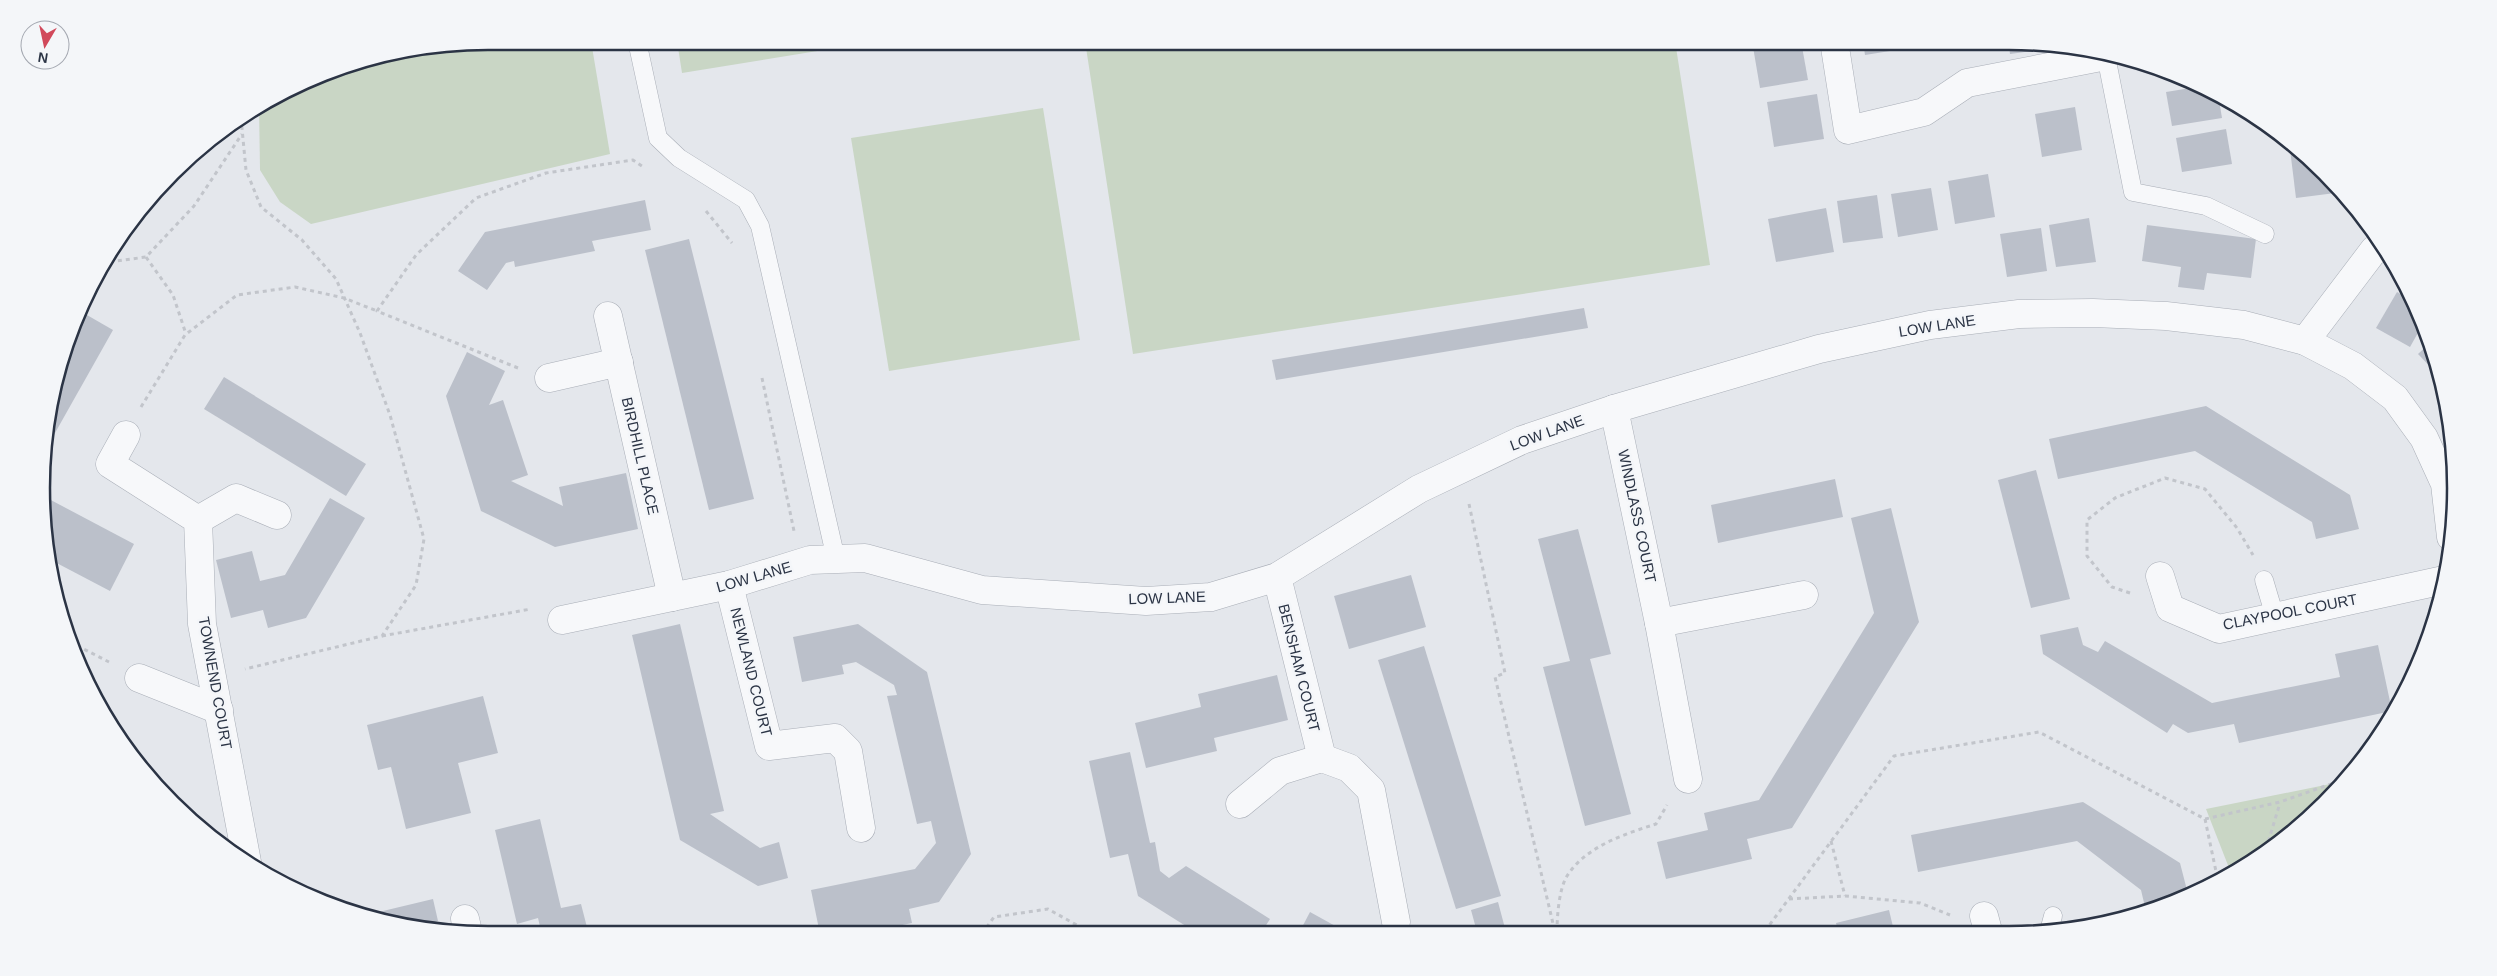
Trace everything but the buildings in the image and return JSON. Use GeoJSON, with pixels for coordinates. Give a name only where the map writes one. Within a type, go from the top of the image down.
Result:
{"type":"FeatureCollection","features":[{"type":"Feature","properties":{"kind":"street"},"geometry":{"type":"LineString","coordinates":[[1835,50],[1848,130],[1924,112],[1968,82],[2092,58]]}},
{"type":"Feature","properties":{"kind":"street"},"geometry":{"type":"LineString","coordinates":[[2305,341],[2376,250]]}},
{"type":"Feature","properties":{"kind":"street","name":"LOW LANE"},"geometry":{"type":"LineString","coordinates":[[562,620],[729,585],[810,560],[836,559],[865,558],[982,590],[1146,601],[1211,597],[1277,577],[1419,489],[1522,440],[1614,409],[1818,349],[1930,325],[2019,314],[2093,312],[2166,316],[2244,326],[2305,341],[2353,366],[2394,398],[2424,438],[2444,484],[2447,501]]}},
{"type":"Feature","properties":{"kind":"street","name":"BIRDHILL PLACE"},"geometry":{"type":"LineString","coordinates":[[608,316],[672,597]]}},
{"type":"Feature","properties":{"kind":"street"},"geometry":{"type":"LineString","coordinates":[[549,378],[619,362]]}},
{"type":"Feature","properties":{"kind":"street","name":"WINDLASS COURT"},"geometry":{"type":"LineString","coordinates":[[1614,409],[1659,623],[1688,779]]}},
{"type":"Feature","properties":{"kind":"street"},"geometry":{"type":"LineString","coordinates":[[126,434],[110,464],[198,520],[236,498],[277,515]]}},
{"type":"Feature","properties":{"kind":"street","name":"TOWNEND COURT"},"geometry":{"type":"LineString","coordinates":[[198,520],[202,624],[246,853]]}},
{"type":"Feature","properties":{"kind":"street"},"geometry":{"type":"LineString","coordinates":[[2160,576],[2170,608]]}},
{"type":"Feature","properties":{"kind":"street","name":"BENSHAM COURT"},"geometry":{"type":"LineString","coordinates":[[1277,577],[1322,758]]}},
{"type":"Feature","properties":{"kind":"street","name":"CLAYPOOL COURT"},"geometry":{"type":"LineString","coordinates":[[2170,608],[2220,629],[2437,582]]}},
{"type":"Feature","properties":{"kind":"street","name":"NEWLAND COURT"},"geometry":{"type":"LineString","coordinates":[[729,585],[769,746],[835,738],[848,751],[861,828]]}},
{"type":"Feature","properties":{"kind":"street"},"geometry":{"type":"LineString","coordinates":[[1659,623],[1804,595]]}},
{"type":"Feature","properties":{"kind":"street"},"geometry":{"type":"LineString","coordinates":[[139,678],[219,710]]}},
{"type":"Feature","properties":{"kind":"street"},"geometry":{"type":"LineString","coordinates":[[1240,804],[1280,771],[1322,758],[1349,768],[1371,790],[1396,922]]}},
{"type":"Feature","properties":{"kind":"lane"},"geometry":{"type":"LineString","coordinates":[[639,50],[658,138],[679,158],[746,200],[760,226],[836,559]]}},
{"type":"Feature","properties":{"kind":"lane"},"geometry":{"type":"LineString","coordinates":[[2107,61],[2133,192],[2206,206],[2265,234]]}},
{"type":"Feature","properties":{"kind":"lane"},"geometry":{"type":"LineString","coordinates":[[2264,580],[2274,617]]}},
{"type":"Feature","properties":{"kind":"path"},"geometry":{"type":"LineString","coordinates":[[242,126],[246,170],[261,207],[302,240],[336,279],[360,334],[390,415],[424,539],[416,585],[382,636]]}},
{"type":"Feature","properties":{"kind":"path"},"geometry":{"type":"LineString","coordinates":[[114,261],[146,257],[194,206],[242,134]]}},
{"type":"Feature","properties":{"kind":"path"},"geometry":{"type":"LineString","coordinates":[[146,257],[173,295],[186,334]]}},
{"type":"Feature","properties":{"kind":"path"},"geometry":{"type":"LineString","coordinates":[[126,434],[186,334],[237,295],[295,286],[344,298],[377,311]]}},
{"type":"Feature","properties":{"kind":"path"},"geometry":{"type":"LineString","coordinates":[[1461,469],[1505,673],[1495,677],[1555,926]]}},
{"type":"Feature","properties":{"kind":"path"},"geometry":{"type":"LineString","coordinates":[[2170,608],[2112,587],[2087,556],[2087,520],[2115,498],[2165,478],[2205,489],[2237,528],[2258,564],[2264,580]]}},
{"type":"Feature","properties":{"kind":"path"},"geometry":{"type":"LineString","coordinates":[[212,677],[382,636],[537,608],[562,620]]}},
{"type":"Feature","properties":{"kind":"path"},"geometry":{"type":"LineString","coordinates":[[80,647],[139,678]]}},
{"type":"Feature","properties":{"kind":"path"},"geometry":{"type":"LineString","coordinates":[[1769,926],[1894,756],[2039,732],[2205,819],[2280,802],[2332,784]]}},
{"type":"Feature","properties":{"kind":"path"},"geometry":{"type":"LineString","coordinates":[[1556,926],[1557,912],[1567,876],[1592,851],[1626,833],[1656,824],[1665,807],[1688,779]]}},
{"type":"Feature","properties":{"kind":"path"},"geometry":{"type":"LineString","coordinates":[[2269,840],[2280,802]]}},
{"type":"Feature","properties":{"kind":"path"},"geometry":{"type":"LineString","coordinates":[[2205,819],[2216,873]]}},
{"type":"Feature","properties":{"kind":"path"},"geometry":{"type":"LineString","coordinates":[[1831,841],[1845,896]]}},
{"type":"Feature","properties":{"kind":"path"},"geometry":{"type":"LineString","coordinates":[[1789,899],[1845,896],[1920,903],[1986,926]]}},
{"type":"Feature","properties":{"kind":"path"},"geometry":{"type":"LineString","coordinates":[[988,926],[994,917],[1048,909],[1079,926]]}},
{"type":"Feature","properties":{"kind":"green space"},"geometry":{"type":"Polygon","coordinates":[[[593,50],[610,154],[311,224],[280,202],[260,170],[259,115],[294,95],[347,73],[403,58],[459,51],[593,50]]]}},
{"type":"Feature","properties":{"kind":"green space"},"geometry":{"type":"Polygon","coordinates":[[[678,50],[824,50],[682,73],[678,50]]]}},
{"type":"Feature","properties":{"kind":"green space"},"geometry":{"type":"Polygon","coordinates":[[[1086,50],[1676,50],[1710,265],[1133,354],[1086,50]]]}},
{"type":"Feature","properties":{"kind":"green space"},"geometry":{"type":"Polygon","coordinates":[[[1043,108],[1080,340],[889,371],[851,138],[1043,108]]]}},
{"type":"Feature","properties":{"kind":"green space"},"geometry":{"type":"Polygon","coordinates":[[[2332,784],[2319,798],[2276,835],[2229,867],[2206,809],[2332,784]]]}}]}
